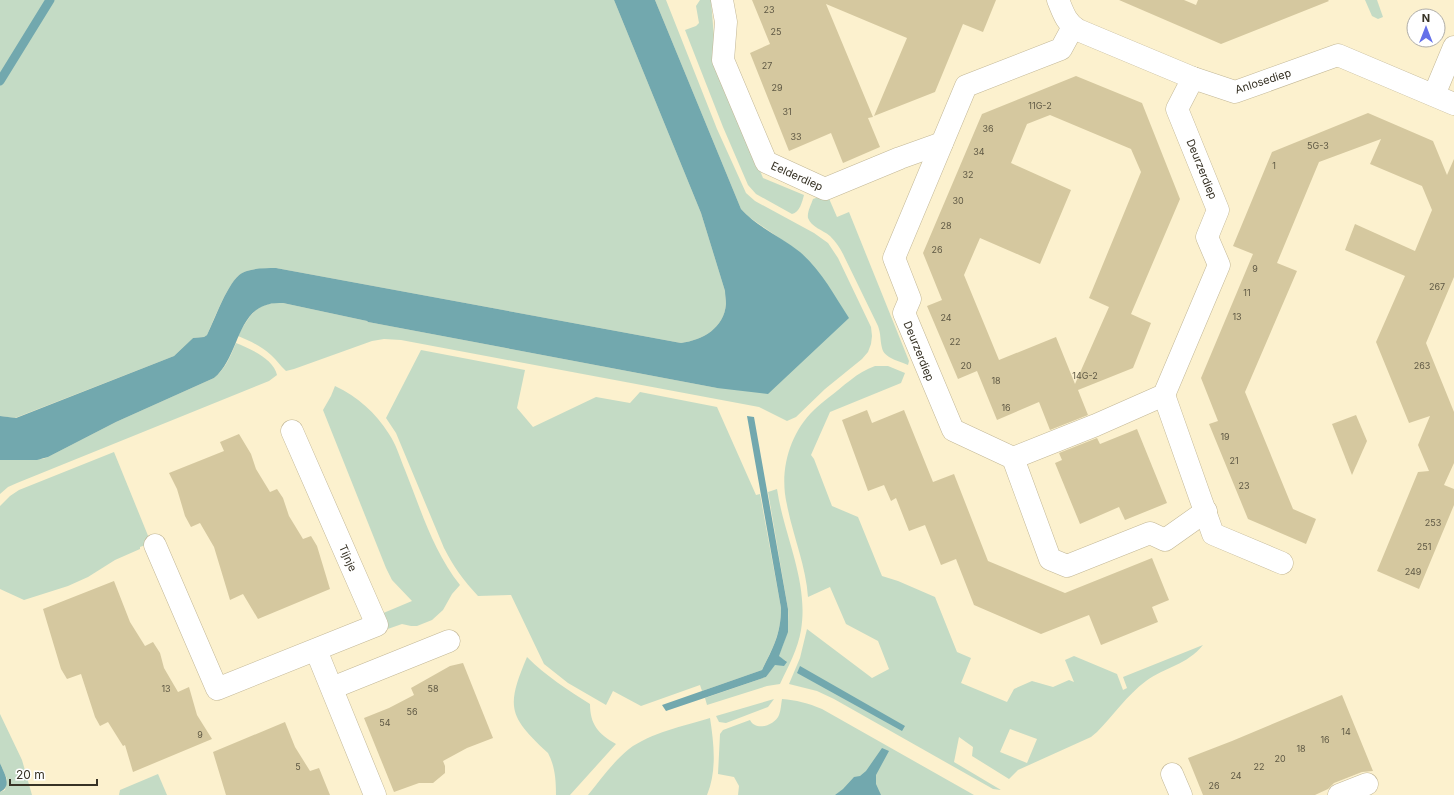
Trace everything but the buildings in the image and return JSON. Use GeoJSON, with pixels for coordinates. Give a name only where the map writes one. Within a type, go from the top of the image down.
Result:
{"type":"FeatureCollection","features":[{"type":"Feature","properties":{"kind":"street","name":"Eelderdiep"},"geometry":{"type":"LineString","coordinates":[[722,0],[726,22],[724,60],[766,162],[825,189],[900,158],[942,143]]}},
{"type":"Feature","properties":{"kind":"street"},"geometry":{"type":"LineString","coordinates":[[942,143],[966,86],[1061,49],[1073,27],[1066,20],[1058,0]]}},
{"type":"Feature","properties":{"kind":"street","name":"Anlosediep"},"geometry":{"type":"LineString","coordinates":[[1073,27],[1084,33],[1193,78],[1234,92],[1338,55],[1454,104]]}},
{"type":"Feature","properties":{"kind":"street"},"geometry":{"type":"LineString","coordinates":[[1434,95],[1454,47]]}},
{"type":"Feature","properties":{"kind":"street","name":"Deurzerdiep"},"geometry":{"type":"LineString","coordinates":[[1164,395],[1219,265],[1207,237],[1218,210],[1177,109],[1193,78]]}},
{"type":"Feature","properties":{"kind":"street","name":"Deurzerdiep"},"geometry":{"type":"LineString","coordinates":[[942,143],[894,258],[910,299],[904,313],[952,430],[1013,458]]}},
{"type":"Feature","properties":{"kind":"street"},"geometry":{"type":"LineString","coordinates":[[1206,511],[1165,540],[1150,533],[1067,566],[1050,559],[1013,458],[1096,425],[1164,395],[1206,511],[1213,534],[1282,563]]}},
{"type":"Feature","properties":{"kind":"street","name":"Tijnje"},"geometry":{"type":"LineString","coordinates":[[155,545],[217,689],[377,625],[292,431]]}},
{"type":"Feature","properties":{"kind":"street"},"geometry":{"type":"LineString","coordinates":[[332,688],[449,641]]}},
{"type":"Feature","properties":{"kind":"street"},"geometry":{"type":"LineString","coordinates":[[316,650],[374,795]]}},
{"type":"Feature","properties":{"kind":"street"},"geometry":{"type":"LineString","coordinates":[[1172,774],[1181,795]]}},
{"type":"Feature","properties":{"kind":"street"},"geometry":{"type":"LineString","coordinates":[[1339,795],[1367,784]]}},
{"type":"Feature","properties":{"kind":"green space"},"geometry":{"type":"Polygon","coordinates":[[[0,0],[614,0],[701,213],[725,291],[726,304],[721,320],[717,326],[704,336],[681,343],[276,268],[254,269],[242,273],[232,284],[222,301],[207,335],[204,337],[193,338],[174,356],[15,418],[0,416],[0,0]]]}},
{"type":"Feature","properties":{"kind":"green space"},"geometry":{"type":"Polygon","coordinates":[[[655,0],[666,0],[717,129],[746,193],[755,201],[814,233],[828,243],[838,258],[871,327],[872,336],[868,352],[862,359],[825,389],[796,417],[787,421],[759,407],[401,340],[384,339],[372,341],[286,371],[263,349],[238,336],[250,316],[260,307],[267,304],[283,303],[368,322],[717,388],[798,251],[749,217],[741,209],[655,0]]]}},
{"type":"Feature","properties":{"kind":"green space"},"geometry":{"type":"Polygon","coordinates":[[[700,0],[711,0],[716,63],[763,178],[804,195],[800,206],[795,213],[792,214],[756,194],[748,185],[723,127],[685,30],[696,26],[699,23],[696,6],[700,0]]]}},
{"type":"Feature","properties":{"kind":"green space"},"geometry":{"type":"Polygon","coordinates":[[[1365,0],[1377,0],[1383,17],[1378,19],[1372,16],[1365,0]]]}},
{"type":"Feature","properties":{"kind":"green space"},"geometry":{"type":"Polygon","coordinates":[[[827,194],[837,217],[849,212],[909,361],[908,365],[892,359],[883,351],[878,326],[842,252],[830,236],[814,226],[808,218],[813,199],[827,194]]]}},
{"type":"Feature","properties":{"kind":"green space"},"geometry":{"type":"Polygon","coordinates":[[[236,343],[254,351],[266,359],[275,369],[277,375],[269,381],[17,483],[8,487],[0,494],[0,460],[43,459],[116,422],[214,378],[225,366],[236,343]]]}},
{"type":"Feature","properties":{"kind":"green space"},"geometry":{"type":"Polygon","coordinates":[[[421,350],[525,370],[517,408],[533,427],[596,397],[630,403],[640,392],[717,407],[756,495],[760,494],[781,608],[778,633],[762,670],[702,691],[700,685],[641,706],[613,691],[606,705],[568,683],[544,664],[511,595],[478,596],[455,567],[444,548],[396,433],[386,418],[421,350]]]}},
{"type":"Feature","properties":{"kind":"green space"},"geometry":{"type":"Polygon","coordinates":[[[875,366],[888,366],[905,373],[901,383],[830,412],[811,455],[814,459],[832,506],[858,517],[882,576],[898,581],[935,597],[957,652],[971,658],[961,683],[1007,702],[1014,689],[1032,681],[1053,687],[1069,680],[1074,682],[1065,660],[1074,656],[1117,674],[1123,690],[1127,688],[1123,677],[1203,645],[1190,657],[1146,681],[1126,699],[1091,737],[1018,770],[1009,779],[972,756],[973,747],[959,737],[954,762],[1001,790],[993,789],[834,699],[817,691],[789,684],[800,658],[807,629],[872,678],[889,669],[878,641],[846,624],[830,587],[808,597],[805,574],[790,517],[784,480],[785,467],[792,442],[805,420],[824,401],[856,376],[875,366]],[[1010,729],[1000,752],[1027,763],[1037,739],[1010,729]]]}},
{"type":"Feature","properties":{"kind":"green space"},"geometry":{"type":"Polygon","coordinates":[[[335,386],[359,400],[384,426],[398,451],[422,515],[435,544],[442,558],[460,585],[452,594],[443,610],[432,620],[417,626],[402,624],[382,631],[381,614],[412,601],[392,580],[386,568],[323,410],[335,386]]]}},
{"type":"Feature","properties":{"kind":"green space"},"geometry":{"type":"Polygon","coordinates":[[[114,452],[151,543],[140,547],[140,549],[115,560],[88,577],[68,586],[24,600],[0,589],[0,506],[10,496],[19,490],[114,452]]]}},
{"type":"Feature","properties":{"kind":"green space"},"geometry":{"type":"Polygon","coordinates":[[[777,489],[780,507],[795,559],[802,594],[803,612],[798,644],[780,684],[767,686],[707,705],[705,698],[766,677],[775,664],[786,661],[778,656],[786,633],[788,609],[768,492],[777,489]]]}},
{"type":"Feature","properties":{"kind":"green space"},"geometry":{"type":"Polygon","coordinates":[[[527,657],[549,677],[590,704],[593,723],[596,728],[604,736],[616,744],[570,795],[556,795],[555,773],[548,753],[518,720],[514,700],[520,674],[527,657]]]}},
{"type":"Feature","properties":{"kind":"green space"},"geometry":{"type":"Polygon","coordinates":[[[774,699],[768,707],[726,723],[719,722],[716,716],[774,699]]]}},
{"type":"Feature","properties":{"kind":"green space"},"geometry":{"type":"Polygon","coordinates":[[[782,699],[802,702],[822,709],[974,795],[738,795],[739,786],[734,777],[718,774],[720,734],[723,730],[750,720],[756,726],[765,726],[774,722],[779,715],[782,699]]]}},
{"type":"Feature","properties":{"kind":"green space"},"geometry":{"type":"Polygon","coordinates":[[[0,714],[22,760],[32,795],[0,795],[0,792],[5,790],[7,779],[0,763],[0,714]]]}},
{"type":"Feature","properties":{"kind":"green space"},"geometry":{"type":"Polygon","coordinates":[[[710,718],[714,757],[712,776],[707,795],[588,795],[618,759],[637,743],[668,730],[710,718]]]}},
{"type":"Feature","properties":{"kind":"green space"},"geometry":{"type":"Polygon","coordinates":[[[158,774],[167,795],[119,795],[120,790],[158,774]]]}},
{"type":"Feature","properties":{"kind":"water"},"geometry":{"type":"Polygon","coordinates":[[[614,0],[655,0],[741,209],[762,227],[793,247],[808,259],[827,283],[849,318],[768,394],[717,388],[368,322],[283,303],[267,304],[256,310],[247,319],[230,356],[223,368],[214,378],[116,422],[48,457],[37,460],[0,460],[0,416],[16,418],[174,356],[193,338],[204,337],[207,335],[222,301],[232,284],[242,273],[254,269],[276,268],[681,343],[697,339],[711,331],[717,326],[724,312],[726,304],[725,291],[701,213],[614,0]]]}},
{"type":"Feature","properties":{"kind":"water"},"geometry":{"type":"Polygon","coordinates":[[[747,416],[754,417],[788,609],[788,632],[779,656],[787,662],[784,666],[775,665],[766,677],[666,711],[662,705],[762,670],[773,648],[780,626],[781,608],[747,416]]]}},
{"type":"Feature","properties":{"kind":"water"},"geometry":{"type":"Polygon","coordinates":[[[800,666],[905,726],[902,731],[797,673],[800,666]]]}},
{"type":"Feature","properties":{"kind":"water"},"geometry":{"type":"Polygon","coordinates":[[[882,748],[889,751],[876,775],[876,784],[881,795],[835,795],[854,777],[860,776],[866,771],[882,748]]]}},
{"type":"Feature","properties":{"kind":"water"},"geometry":{"type":"Polygon","coordinates":[[[0,763],[7,783],[4,789],[0,792],[0,763]]]}},
{"type":"Feature","properties":{"kind":"waterway"},"geometry":{"type":"LineString","coordinates":[[0,81],[50,0]]}}]}
